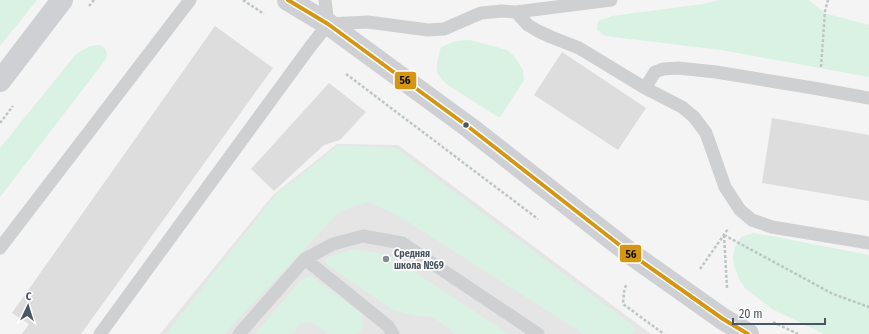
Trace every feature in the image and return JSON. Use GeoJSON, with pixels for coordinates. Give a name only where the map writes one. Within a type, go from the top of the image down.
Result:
{"type":"FeatureCollection","features":[{"type":"Feature","properties":{"kind":"street"},"geometry":{"type":"LineString","coordinates":[[0,81],[62,0]]}},
{"type":"Feature","properties":{"kind":"street"},"geometry":{"type":"LineString","coordinates":[[288,0],[328,24],[470,128],[631,254],[723,319],[748,334]]}},
{"type":"Feature","properties":{"kind":"lane"},"geometry":{"type":"LineString","coordinates":[[0,248],[190,0]]}},
{"type":"Feature","properties":{"kind":"lane"},"geometry":{"type":"LineString","coordinates":[[100,334],[310,46],[328,24],[325,0]]}},
{"type":"Feature","properties":{"kind":"lane"},"geometry":{"type":"LineString","coordinates":[[328,24],[368,22],[428,30],[444,29],[482,13],[502,11],[516,12],[611,0]]}},
{"type":"Feature","properties":{"kind":"lane"},"geometry":{"type":"LineString","coordinates":[[516,12],[528,25],[538,31],[579,48],[645,88],[682,107],[694,117],[706,133],[725,187],[740,210],[752,220],[772,227],[869,243]]}},
{"type":"Feature","properties":{"kind":"lane"},"geometry":{"type":"LineString","coordinates":[[645,88],[655,72],[663,69],[678,68],[716,72],[869,98]]}},
{"type":"Feature","properties":{"kind":"lane"},"geometry":{"type":"LineString","coordinates":[[239,334],[305,259],[333,244],[363,236],[402,243],[538,334]]}},
{"type":"Feature","properties":{"kind":"lane"},"geometry":{"type":"LineString","coordinates":[[305,259],[388,326],[392,334]]}},
{"type":"Feature","properties":{"kind":"path"},"geometry":{"type":"LineString","coordinates":[[243,0],[267,16]]}},
{"type":"Feature","properties":{"kind":"path"},"geometry":{"type":"LineString","coordinates":[[819,89],[825,11],[828,0]]}},
{"type":"Feature","properties":{"kind":"path"},"geometry":{"type":"LineString","coordinates":[[310,46],[538,219]]}},
{"type":"Feature","properties":{"kind":"path"},"geometry":{"type":"LineString","coordinates":[[700,270],[740,210]]}},
{"type":"Feature","properties":{"kind":"path"},"geometry":{"type":"LineString","coordinates":[[724,235],[727,288]]}},
{"type":"Feature","properties":{"kind":"path"},"geometry":{"type":"LineString","coordinates":[[724,235],[833,294],[869,307]]}},
{"type":"Feature","properties":{"kind":"path"},"geometry":{"type":"LineString","coordinates":[[620,281],[626,285],[632,286]]}},
{"type":"Feature","properties":{"kind":"path"},"geometry":{"type":"LineString","coordinates":[[626,285],[623,304],[663,334]]}},
{"type":"Feature","properties":{"kind":"shaded area","name":"Средняя школа №69"},"geometry":{"type":"Polygon","coordinates":[[[337,144],[398,145],[651,334],[160,334],[274,194],[337,144]]]}},
{"type":"Feature","properties":{"kind":"green space"},"geometry":{"type":"Polygon","coordinates":[[[0,0],[37,0],[0,46],[0,0]]]}},
{"type":"Feature","properties":{"kind":"green space"},"geometry":{"type":"Polygon","coordinates":[[[719,0],[809,0],[824,13],[869,25],[869,77],[721,50],[605,36],[597,30],[598,21],[612,16],[703,4],[719,0]]]}},
{"type":"Feature","properties":{"kind":"green space"},"geometry":{"type":"Polygon","coordinates":[[[470,40],[507,50],[514,56],[523,70],[524,80],[501,116],[498,117],[446,84],[437,73],[437,62],[441,47],[456,41],[470,40]]]}},
{"type":"Feature","properties":{"kind":"green space"},"geometry":{"type":"Polygon","coordinates":[[[100,45],[106,51],[106,59],[0,197],[0,148],[76,54],[90,46],[100,45]]]}},
{"type":"Feature","properties":{"kind":"green space"},"geometry":{"type":"Polygon","coordinates":[[[339,145],[396,148],[636,328],[632,334],[584,334],[397,215],[369,202],[351,207],[337,214],[224,334],[166,334],[276,194],[339,145]]]}},
{"type":"Feature","properties":{"kind":"green space"},"geometry":{"type":"Polygon","coordinates":[[[753,233],[869,255],[869,334],[824,334],[772,309],[745,288],[739,279],[734,266],[733,257],[735,247],[741,237],[753,233]]]}},
{"type":"Feature","properties":{"kind":"green space"},"geometry":{"type":"Polygon","coordinates":[[[354,249],[388,255],[509,334],[456,334],[433,317],[413,315],[393,310],[326,264],[325,261],[328,257],[354,249]]]}},
{"type":"Feature","properties":{"kind":"green space"},"geometry":{"type":"Polygon","coordinates":[[[311,276],[362,314],[363,328],[358,334],[329,334],[311,322],[300,323],[292,334],[255,334],[301,280],[311,276]]]}},
{"type":"Feature","properties":{"kind":"building"},"geometry":{"type":"Polygon","coordinates":[[[215,26],[273,68],[81,334],[22,334],[29,324],[12,313],[215,26]]]}},
{"type":"Feature","properties":{"kind":"building"},"geometry":{"type":"Polygon","coordinates":[[[562,52],[646,108],[618,150],[534,95],[562,52]]]}},
{"type":"Feature","properties":{"kind":"building"},"geometry":{"type":"Polygon","coordinates":[[[329,83],[366,112],[340,140],[324,145],[274,191],[251,169],[329,83]]]}},
{"type":"Feature","properties":{"kind":"building"},"geometry":{"type":"Polygon","coordinates":[[[772,118],[869,135],[869,201],[762,183],[772,118]]]}},
{"type":"Feature","properties":{"kind":"transit line","name":"56"},"geometry":{"type":"LineString","coordinates":[[288,0],[328,24],[470,128],[631,254],[723,319],[748,334]]}},
{"type":"Feature","properties":{"kind":"place","name":"Средняя школа №69"},"geometry":{"type":"Point","coordinates":[386,259]}}]}
